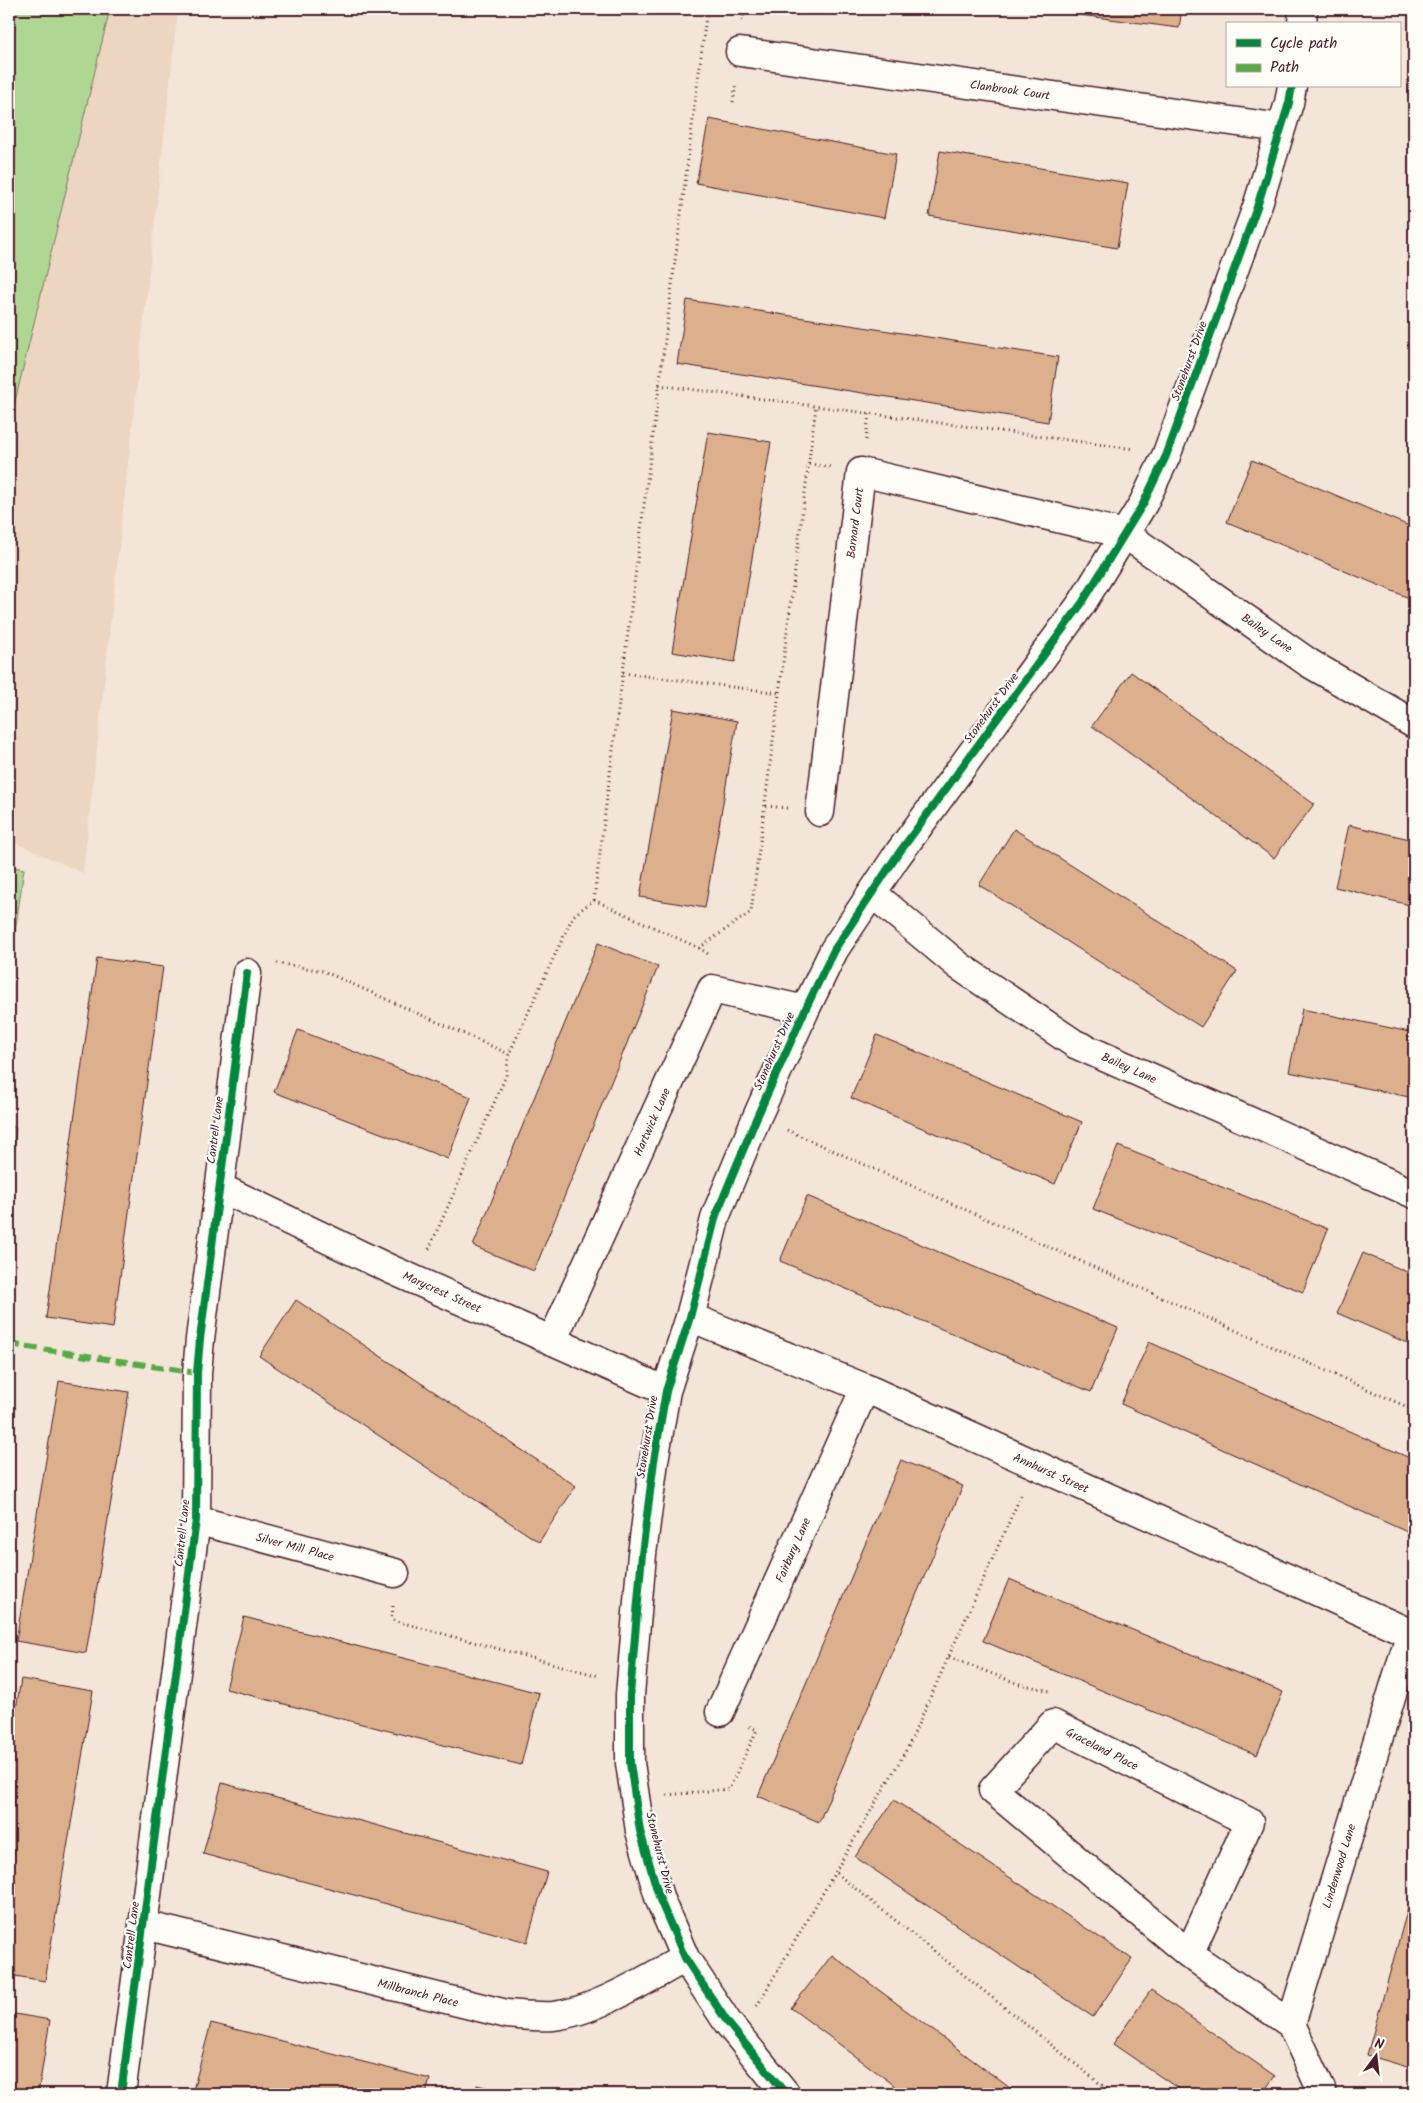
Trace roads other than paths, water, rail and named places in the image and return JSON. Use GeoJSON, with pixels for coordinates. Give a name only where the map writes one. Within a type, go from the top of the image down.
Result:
{"type":"FeatureCollection","features":[{"type":"Feature","properties":{"kind":"street"},"geometry":{"type":"LineString","coordinates":[[1302,22],[1303,9]]}},
{"type":"Feature","properties":{"kind":"street","name":"Clanbrook Court"},"geometry":{"type":"LineString","coordinates":[[740,52],[1281,128]]}},
{"type":"Feature","properties":{"kind":"street","name":"Stonehurst Drive"},"geometry":{"type":"LineString","coordinates":[[786,2094],[728,2023],[686,1958],[660,1900],[640,1831],[630,1763],[630,1695],[642,1554],[654,1461],[666,1391],[690,1317],[716,1215],[748,1136],[834,950],[896,857],[1082,602],[1143,504],[1166,456],[1257,206],[1291,88]]}},
{"type":"Feature","properties":{"kind":"street","name":"Barnard Court"},"geometry":{"type":"LineString","coordinates":[[820,812],[861,472],[1124,534]]}},
{"type":"Feature","properties":{"kind":"street","name":"Bailey Lane"},"geometry":{"type":"LineString","coordinates":[[1124,534],[1309,663],[1414,724]]}},
{"type":"Feature","properties":{"kind":"street","name":"Bailey Lane"},"geometry":{"type":"LineString","coordinates":[[872,892],[959,966],[1075,1044],[1414,1194]]}},
{"type":"Feature","properties":{"kind":"street","name":"Cantrell Lane"},"geometry":{"type":"LineString","coordinates":[[121,2094],[196,1520],[198,1365],[221,1188],[224,1145],[258,968]]}},
{"type":"Feature","properties":{"kind":"street","name":"Hartwick Lane"},"geometry":{"type":"LineString","coordinates":[[552,1341],[712,989],[805,1010]]}},
{"type":"Feature","properties":{"kind":"street","name":"Marycrest Street"},"geometry":{"type":"LineString","coordinates":[[221,1188],[390,1269],[666,1391]]}},
{"type":"Feature","properties":{"kind":"street","name":"Annhurst Street"},"geometry":{"type":"LineString","coordinates":[[690,1317],[865,1388],[1412,1635]]}},
{"type":"Feature","properties":{"kind":"street","name":"Fairbury Lane"},"geometry":{"type":"LineString","coordinates":[[720,1712],[865,1388]]}},
{"type":"Feature","properties":{"kind":"street","name":"Silver Mill Place"},"geometry":{"type":"LineString","coordinates":[[196,1520],[395,1573]]}},
{"type":"Feature","properties":{"kind":"street","name":"Lindenwood Lane"},"geometry":{"type":"LineString","coordinates":[[1291,2024],[1412,1635]]}},
{"type":"Feature","properties":{"kind":"street","name":"Graceland Place"},"geometry":{"type":"LineString","coordinates":[[1189,1954],[1249,1822],[1053,1724],[993,1790],[1189,1954],[1291,2024]]}},
{"type":"Feature","properties":{"kind":"street","name":"Millbranch Place"},"geometry":{"type":"LineString","coordinates":[[144,1926],[506,2014],[553,2016],[591,2006],[686,1958]]}},
{"type":"Feature","properties":{"kind":"street"},"geometry":{"type":"LineString","coordinates":[[1291,2024],[1321,2089],[1321,2094]]}}]}
